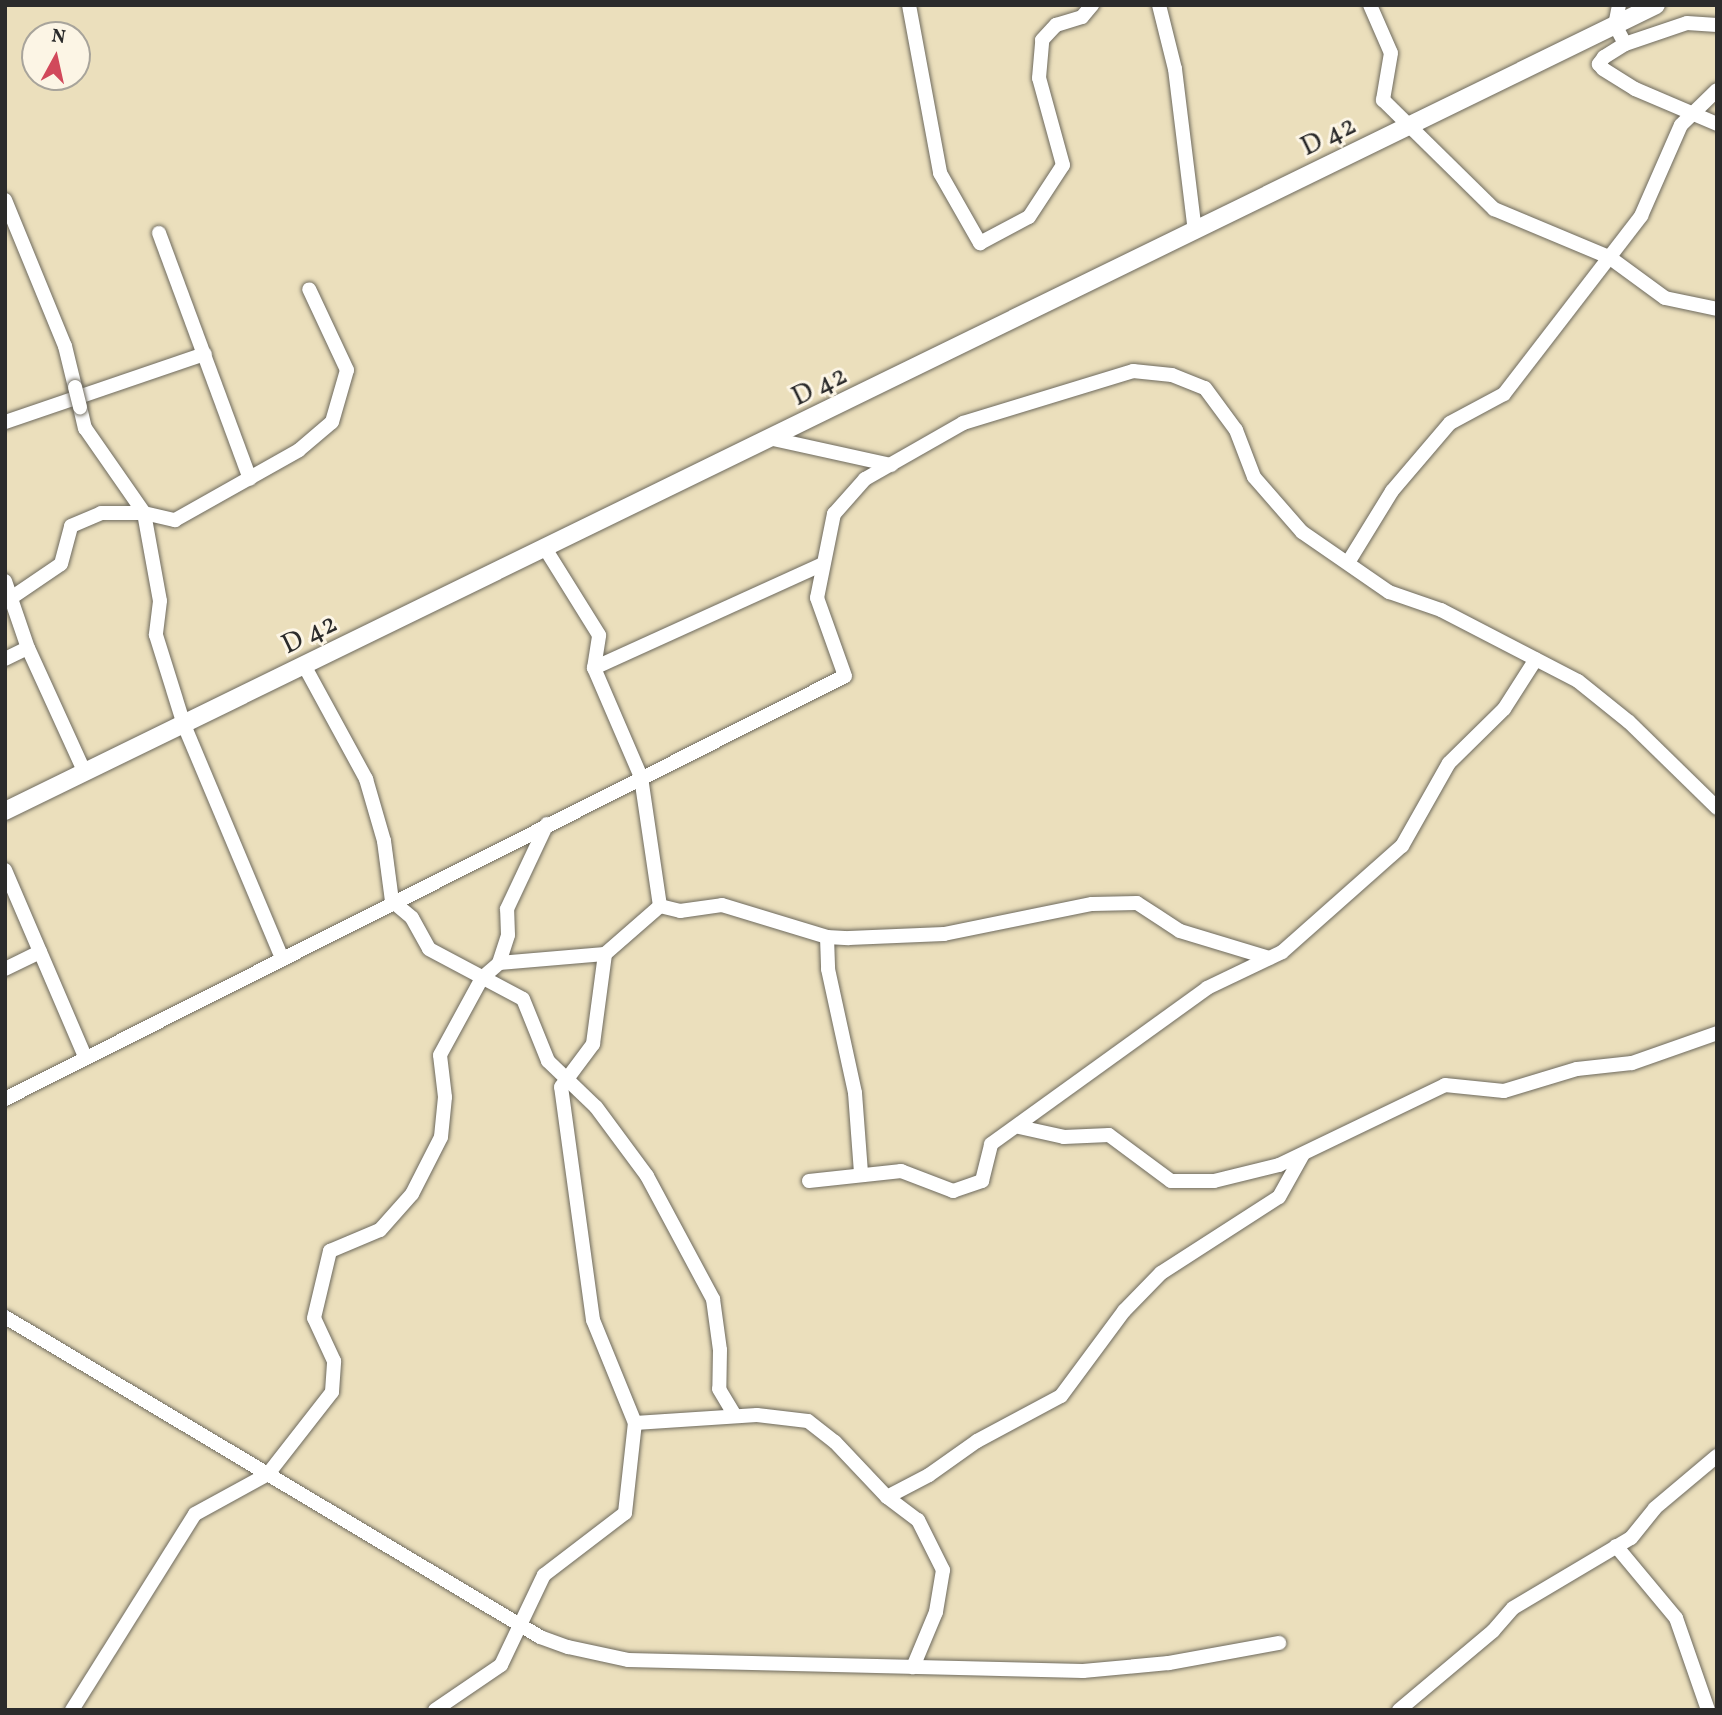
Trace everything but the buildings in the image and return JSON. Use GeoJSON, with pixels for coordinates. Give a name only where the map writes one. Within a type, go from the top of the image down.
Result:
{"type":"FeatureCollection","features":[{"type":"Feature","properties":{"kind":"street"},"geometry":{"type":"LineString","coordinates":[[909,5],[940,173],[981,243],[1029,217],[1063,166],[1039,78],[1042,40],[1056,25],[1082,17],[1092,5]]}},
{"type":"Feature","properties":{"kind":"street"},"geometry":{"type":"LineString","coordinates":[[1159,5],[1175,69],[1195,232]]}},
{"type":"Feature","properties":{"kind":"street"},"geometry":{"type":"LineString","coordinates":[[1370,5],[1391,53],[1383,100],[1406,127],[1494,209],[1609,257],[1665,298],[1717,309]]}},
{"type":"Feature","properties":{"kind":"street"},"geometry":{"type":"LineString","coordinates":[[1619,5],[1615,25],[1625,44]]}},
{"type":"Feature","properties":{"kind":"street","name":"D 42"},"geometry":{"type":"LineString","coordinates":[[5,811],[546,550],[1656,5]]}},
{"type":"Feature","properties":{"kind":"street"},"geometry":{"type":"LineString","coordinates":[[1717,25],[1688,23],[1625,44],[1604,57],[1600,64],[1603,69],[1635,89],[1717,124]]}},
{"type":"Feature","properties":{"kind":"street"},"geometry":{"type":"LineString","coordinates":[[1349,561],[1392,491],[1450,423],[1504,394],[1641,216],[1689,112],[1717,90]]}},
{"type":"Feature","properties":{"kind":"street"},"geometry":{"type":"LineString","coordinates":[[5,200],[65,346],[85,428],[145,513],[160,601],[156,635],[184,725],[281,956]]}},
{"type":"Feature","properties":{"kind":"street"},"geometry":{"type":"LineString","coordinates":[[159,233],[250,479]]}},
{"type":"Feature","properties":{"kind":"street"},"geometry":{"type":"LineString","coordinates":[[11,598],[61,564],[71,526],[101,513],[145,513],[175,520],[299,450],[332,422],[347,370],[309,289]]}},
{"type":"Feature","properties":{"kind":"street"},"geometry":{"type":"LineString","coordinates":[[5,422],[205,354]]}},
{"type":"Feature","properties":{"kind":"street"},"geometry":{"type":"LineString","coordinates":[[5,1098],[281,956],[845,676],[817,598],[821,565],[834,514],[865,480],[963,423],[1133,371],[1172,375],[1205,388],[1236,430],[1254,477],[1302,532],[1349,561],[1389,593],[1441,610],[1578,681],[1629,722],[1717,808]]}},
{"type":"Feature","properties":{"kind":"street"},"geometry":{"type":"LineString","coordinates":[[773,439],[891,465]]}},
{"type":"Feature","properties":{"kind":"street"},"geometry":{"type":"LineString","coordinates":[[546,550],[599,635],[594,668],[641,777],[660,906]]}},
{"type":"Feature","properties":{"kind":"street"},"geometry":{"type":"LineString","coordinates":[[594,668],[821,565]]}},
{"type":"Feature","properties":{"kind":"street"},"geometry":{"type":"LineString","coordinates":[[5,581],[28,648],[85,772]]}},
{"type":"Feature","properties":{"kind":"street"},"geometry":{"type":"LineString","coordinates":[[5,659],[28,648]]}},
{"type":"Feature","properties":{"kind":"street"},"geometry":{"type":"LineString","coordinates":[[808,1181],[861,1173],[901,1171],[953,1191],[982,1181],[991,1144],[1019,1127],[1207,988],[1282,952],[1402,846],[1449,763],[1503,709],[1536,659]]}},
{"type":"Feature","properties":{"kind":"street"},"geometry":{"type":"LineString","coordinates":[[305,667],[366,779],[384,841],[392,901],[412,918],[429,949],[523,999],[548,1061],[596,1107],[647,1176],[713,1299],[720,1350],[719,1389],[735,1416]]}},
{"type":"Feature","properties":{"kind":"street"},"geometry":{"type":"LineString","coordinates":[[72,1710],[106,1648],[195,1514],[268,1474],[332,1392],[334,1361],[314,1318],[330,1251],[380,1230],[412,1194],[441,1137],[445,1097],[440,1055],[482,978],[499,963],[508,935],[507,909],[547,824]]}},
{"type":"Feature","properties":{"kind":"street"},"geometry":{"type":"LineString","coordinates":[[5,870],[85,1057]]}},
{"type":"Feature","properties":{"kind":"street"},"geometry":{"type":"LineString","coordinates":[[660,906],[680,911],[722,905],[827,937],[944,934],[1092,904],[1137,903],[1180,932],[1269,958]]}},
{"type":"Feature","properties":{"kind":"street"},"geometry":{"type":"LineString","coordinates":[[499,963],[605,954],[660,906]]}},
{"type":"Feature","properties":{"kind":"street"},"geometry":{"type":"LineString","coordinates":[[827,937],[832,993],[856,1093],[861,1173]]}},
{"type":"Feature","properties":{"kind":"street"},"geometry":{"type":"LineString","coordinates":[[5,970],[40,952]]}},
{"type":"Feature","properties":{"kind":"street"},"geometry":{"type":"LineString","coordinates":[[435,1710],[501,1665],[544,1575],[625,1513],[635,1423],[593,1321],[561,1087],[593,1044],[605,954]]}},
{"type":"Feature","properties":{"kind":"street"},"geometry":{"type":"LineString","coordinates":[[1019,1127],[1064,1137],[1109,1135],[1171,1181],[1214,1181],[1279,1165],[1445,1085],[1504,1091],[1577,1069],[1632,1063],[1717,1033]]}},
{"type":"Feature","properties":{"kind":"street"},"geometry":{"type":"LineString","coordinates":[[887,1497],[929,1475],[977,1441],[1061,1396],[1133,1301],[1189,1253],[1279,1197],[1303,1154]]}},
{"type":"Feature","properties":{"kind":"street"},"geometry":{"type":"LineString","coordinates":[[5,1317],[521,1625],[568,1647],[628,1660],[1083,1671],[1169,1663],[1279,1643]]}},
{"type":"Feature","properties":{"kind":"street"},"geometry":{"type":"LineString","coordinates":[[635,1423],[735,1416],[808,1421],[835,1442],[887,1497],[918,1520],[943,1570],[936,1612],[913,1667]]}},
{"type":"Feature","properties":{"kind":"street"},"geometry":{"type":"LineString","coordinates":[[1399,1710],[1483,1640],[1513,1608],[1631,1538],[1655,1508],[1717,1455]]}},
{"type":"Feature","properties":{"kind":"street"},"geometry":{"type":"LineString","coordinates":[[1616,1546],[1676,1618],[1708,1710]]}}]}
